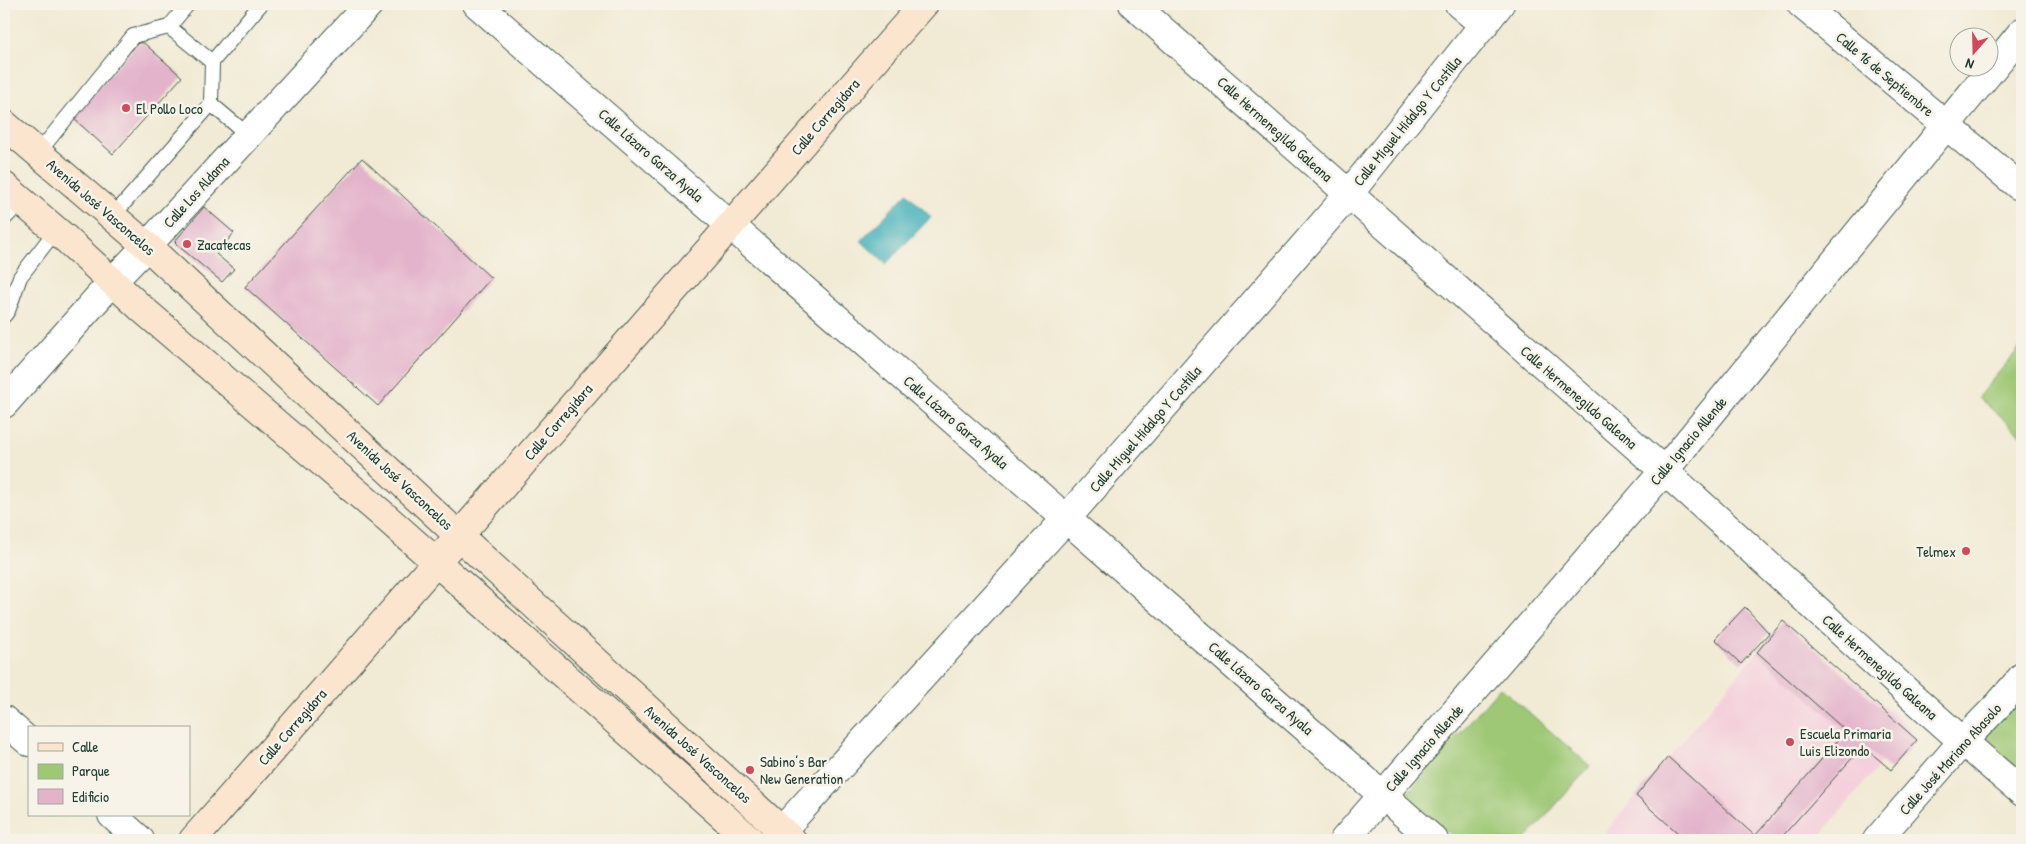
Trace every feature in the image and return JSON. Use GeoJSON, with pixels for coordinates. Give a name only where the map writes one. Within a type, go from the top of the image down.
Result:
{"type":"FeatureCollection","features":[{"type":"Feature","properties":{"kind":"main road","name":"Calle Corregidora"},"geometry":{"type":"LineString","coordinates":[[193,840],[924,4]]}},
{"type":"Feature","properties":{"kind":"main road","name":"Avenida José Vasconcelos"},"geometry":{"type":"LineString","coordinates":[[4,124],[147,246],[782,837]]}},
{"type":"Feature","properties":{"kind":"main road","name":"Avenida José Vasconcelos"},"geometry":{"type":"LineString","coordinates":[[10,202],[56,230],[112,282],[437,563],[750,840]]}},
{"type":"Feature","properties":{"kind":"street","name":"Calle Los Aldama"},"geometry":{"type":"LineString","coordinates":[[4,404],[112,282],[369,4]]}},
{"type":"Feature","properties":{"kind":"street","name":"Calle Lázaro Garza Ayala"},"geometry":{"type":"LineString","coordinates":[[477,4],[1434,840]]}},
{"type":"Feature","properties":{"kind":"street","name":"Calle Hermenegildo Galeana"},"geometry":{"type":"LineString","coordinates":[[1134,4],[1348,195],[1664,471],[1962,742],[2022,792]]}},
{"type":"Feature","properties":{"kind":"street"},"geometry":{"type":"LineString","coordinates":[[1459,4],[1484,25]]}},
{"type":"Feature","properties":{"kind":"street","name":"Calle Miguel Hidalgo Y Costilla"},"geometry":{"type":"LineString","coordinates":[[782,837],[1066,519],[1348,195],[1500,4]]}},
{"type":"Feature","properties":{"kind":"street","name":"Calle 16 de Septiembre"},"geometry":{"type":"LineString","coordinates":[[1801,4],[2019,186]]}},
{"type":"Feature","properties":{"kind":"street","name":"Calle Ignacio Allende"},"geometry":{"type":"LineString","coordinates":[[1344,840],[1664,471],[2022,32]]}},
{"type":"Feature","properties":{"kind":"street","name":"Calle José Mariano Abasolo"},"geometry":{"type":"LineString","coordinates":[[1877,840],[1962,742],[2022,677]]}},
{"type":"Feature","properties":{"kind":"street"},"geometry":{"type":"LineString","coordinates":[[4,720],[28,741]]}},
{"type":"Feature","properties":{"kind":"street"},"geometry":{"type":"LineString","coordinates":[[113,816],[140,840]]}},
{"type":"Feature","properties":{"kind":"lane"},"geometry":{"type":"LineString","coordinates":[[38,153],[133,36],[169,27],[188,4]]}},
{"type":"Feature","properties":{"kind":"lane"},"geometry":{"type":"LineString","coordinates":[[112,217],[211,104],[212,62],[261,4]]}},
{"type":"Feature","properties":{"kind":"lane"},"geometry":{"type":"LineString","coordinates":[[169,27],[212,62]]}},
{"type":"Feature","properties":{"kind":"lane"},"geometry":{"type":"LineString","coordinates":[[211,104],[248,136]]}},
{"type":"Feature","properties":{"kind":"lane"},"geometry":{"type":"LineString","coordinates":[[4,316],[8,311],[20,278],[56,230]]}},
{"type":"Feature","properties":{"kind":"shaded area","name":"Escuela Primaria Luis Elizondo"},"geometry":{"type":"Polygon","coordinates":[[[1783,621],[1911,728],[1816,840],[1599,840],[1783,621]]]}},
{"type":"Feature","properties":{"kind":"green space"},"geometry":{"type":"Polygon","coordinates":[[[2022,345],[2022,436],[1978,397],[2022,345]]]}},
{"type":"Feature","properties":{"kind":"green space"},"geometry":{"type":"Polygon","coordinates":[[[1500,687],[1590,766],[1525,840],[1457,840],[1406,795],[1500,687]]]}},
{"type":"Feature","properties":{"kind":"green space"},"geometry":{"type":"Polygon","coordinates":[[[2022,694],[2022,772],[1983,739],[2022,694]]]}},
{"type":"Feature","properties":{"kind":"water"},"geometry":{"type":"Polygon","coordinates":[[[907,193],[931,217],[886,264],[861,241],[907,193]]]}},
{"type":"Feature","properties":{"kind":"building"},"geometry":{"type":"Polygon","coordinates":[[[138,43],[144,43],[182,77],[113,154],[72,117],[138,43]]]}},
{"type":"Feature","properties":{"kind":"building"},"geometry":{"type":"Polygon","coordinates":[[[362,158],[491,278],[378,406],[245,287],[362,158]]]}},
{"type":"Feature","properties":{"kind":"building"},"geometry":{"type":"Polygon","coordinates":[[[204,207],[234,233],[216,254],[234,269],[222,282],[176,244],[175,241],[204,207]]]}},
{"type":"Feature","properties":{"kind":"building"},"geometry":{"type":"Polygon","coordinates":[[[1745,607],[1769,633],[1741,664],[1715,639],[1745,607]]]}},
{"type":"Feature","properties":{"kind":"building"},"geometry":{"type":"Polygon","coordinates":[[[1783,621],[1917,740],[1891,770],[1863,746],[1779,840],[1686,840],[1636,796],[1668,757],[1755,836],[1846,731],[1757,652],[1783,621]]]}},
{"type":"Feature","properties":{"kind":"place","name":"El Pollo Loco"},"geometry":{"type":"Point","coordinates":[126,108]}},
{"type":"Feature","properties":{"kind":"place","name":"Zacatecas"},"geometry":{"type":"Point","coordinates":[187,244]}},
{"type":"Feature","properties":{"kind":"place","name":"Telmex"},"geometry":{"type":"Point","coordinates":[1966,551]}},
{"type":"Feature","properties":{"kind":"place","name":"Escuela Primaria Luis Elizondo"},"geometry":{"type":"Point","coordinates":[1790,742]}},
{"type":"Feature","properties":{"kind":"place","name":"Sabino’s Bar New Generation"},"geometry":{"type":"Point","coordinates":[750,770]}}]}
